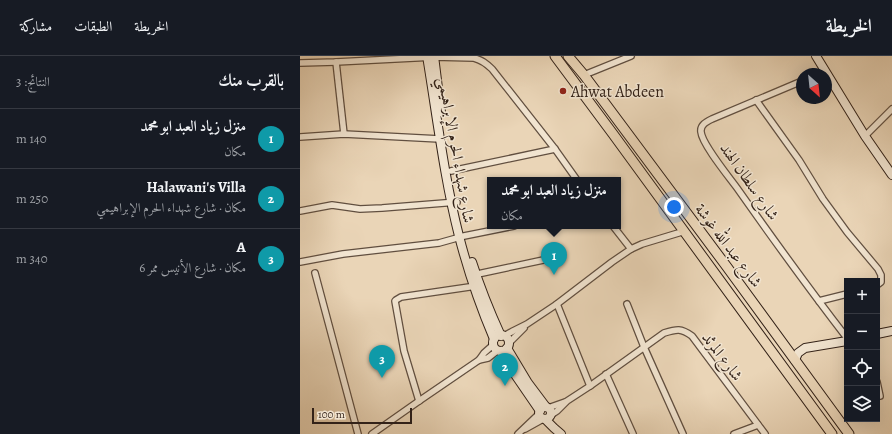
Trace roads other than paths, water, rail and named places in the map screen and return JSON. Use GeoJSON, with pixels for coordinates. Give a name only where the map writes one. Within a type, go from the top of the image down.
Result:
{"type":"FeatureCollection","features":[{"type":"Feature","properties":{"kind":"main road","name":"شارع عبد الله غوشة"},"geometry":{"type":"LineString","coordinates":[[554,56],[685,231],[832,434]]}},
{"type":"Feature","properties":{"kind":"main road","name":"شارع عبد الله غوشة"},"geometry":{"type":"LineString","coordinates":[[571,57],[849,434]]}},
{"type":"Feature","properties":{"kind":"street"},"geometry":{"type":"LineString","coordinates":[[300,63],[430,56],[474,58],[480,60],[487,63],[492,69],[555,149],[575,177]]}},
{"type":"Feature","properties":{"kind":"street","name":"شارع شهداء الحرم الإبراهيمي"},"geometry":{"type":"LineString","coordinates":[[430,56],[440,139],[462,237],[473,275],[501,344],[528,383],[545,414],[558,425],[561,434]]}},
{"type":"Feature","properties":{"kind":"street","name":"شارع شهداء الحرم الإبراهيمي"},"geometry":{"type":"LineString","coordinates":[[430,56],[451,171],[454,202]]}},
{"type":"Feature","properties":{"kind":"street"},"geometry":{"type":"LineString","coordinates":[[584,75],[631,56]]}},
{"type":"Feature","properties":{"kind":"street"},"geometry":{"type":"LineString","coordinates":[[816,56],[821,68]]}},
{"type":"Feature","properties":{"kind":"street"},"geometry":{"type":"LineString","coordinates":[[336,62],[344,134]]}},
{"type":"Feature","properties":{"kind":"street","name":"شارع سلطان الهند"},"geometry":{"type":"LineString","coordinates":[[796,83],[705,123],[701,128],[701,134],[703,140],[722,168],[844,336]]}},
{"type":"Feature","properties":{"kind":"street"},"geometry":{"type":"LineString","coordinates":[[832,86],[892,175]]}},
{"type":"Feature","properties":{"kind":"street"},"geometry":{"type":"LineString","coordinates":[[756,100],[799,160],[843,226],[878,269],[881,275],[880,283]]}},
{"type":"Feature","properties":{"kind":"street"},"geometry":{"type":"LineString","coordinates":[[865,136],[892,109]]}},
{"type":"Feature","properties":{"kind":"street"},"geometry":{"type":"LineString","coordinates":[[300,137],[344,134],[440,139]]}},
{"type":"Feature","properties":{"kind":"street"},"geometry":{"type":"LineString","coordinates":[[451,171],[555,149]]}},
{"type":"Feature","properties":{"kind":"street"},"geometry":{"type":"LineString","coordinates":[[300,211],[332,205],[360,209],[454,202]]}},
{"type":"Feature","properties":{"kind":"street"},"geometry":{"type":"LineString","coordinates":[[300,262],[343,254],[438,243],[500,229]]}},
{"type":"Feature","properties":{"kind":"street"},"geometry":{"type":"LineString","coordinates":[[615,229],[631,249]]}},
{"type":"Feature","properties":{"kind":"street"},"geometry":{"type":"LineString","coordinates":[[372,434],[479,360],[484,353],[501,344],[631,249],[642,244],[685,231]]}},
{"type":"Feature","properties":{"kind":"street"},"geometry":{"type":"LineString","coordinates":[[473,275],[548,260]]}},
{"type":"Feature","properties":{"kind":"street"},"geometry":{"type":"LineString","coordinates":[[315,273],[358,434]]}},
{"type":"Feature","properties":{"kind":"street"},"geometry":{"type":"LineString","coordinates":[[419,401],[404,351],[395,301],[402,297],[477,285]]}},
{"type":"Feature","properties":{"kind":"street"},"geometry":{"type":"LineString","coordinates":[[818,301],[844,295]]}},
{"type":"Feature","properties":{"kind":"street"},"geometry":{"type":"LineString","coordinates":[[557,304],[590,386]]}},
{"type":"Feature","properties":{"kind":"street"},"geometry":{"type":"LineString","coordinates":[[627,304],[644,347],[683,434]]}},
{"type":"Feature","properties":{"kind":"street","name":"شارع المرثد"},"geometry":{"type":"LineString","coordinates":[[518,434],[530,422],[545,414],[557,411],[567,401],[664,333],[672,330],[685,331],[692,336],[765,434]]}},
{"type":"Feature","properties":{"kind":"street"},"geometry":{"type":"LineString","coordinates":[[880,333],[892,331]]}},
{"type":"Feature","properties":{"kind":"street","name":"شارع سلطان الهند"},"geometry":{"type":"LineString","coordinates":[[795,360],[798,353],[805,348],[844,341]]}},
{"type":"Feature","properties":{"kind":"street"},"geometry":{"type":"LineString","coordinates":[[606,374],[633,434]]}},
{"type":"Feature","properties":{"kind":"street"},"geometry":{"type":"LineString","coordinates":[[734,434],[758,425]]}},
{"type":"Feature","properties":{"kind":"place","name":"Ahwat Abdeen"},"geometry":{"type":"Point","coordinates":[563,91]}},
{"type":"Feature","properties":{"kind":"place","name":"منزل زياد العبد ابو محمد"},"geometry":{"type":"Point","coordinates":[554,275]}},
{"type":"Feature","properties":{"kind":"place","name":"A"},"geometry":{"type":"Point","coordinates":[382,378]}},
{"type":"Feature","properties":{"kind":"place","name":"Halawani's Villa"},"geometry":{"type":"Point","coordinates":[505,386]}}]}
